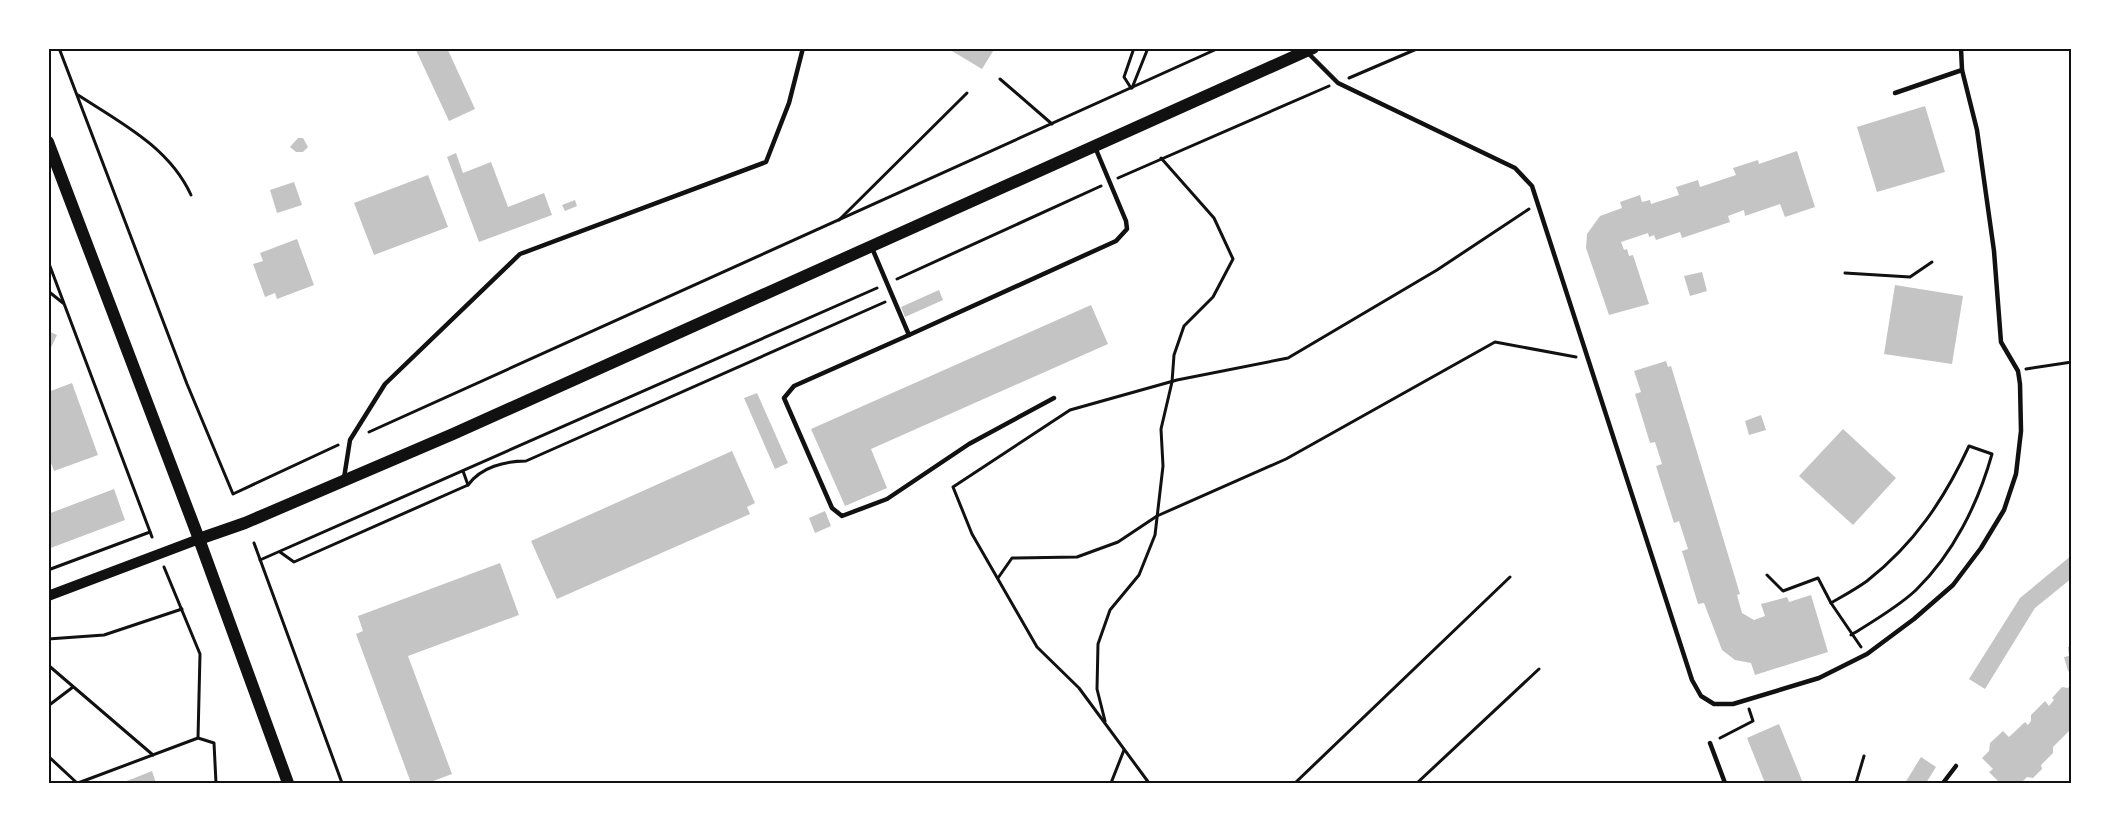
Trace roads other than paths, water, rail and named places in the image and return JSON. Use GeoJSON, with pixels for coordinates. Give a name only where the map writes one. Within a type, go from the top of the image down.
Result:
{"type":"FeatureCollection","features":[{"type":"Feature","properties":{"kind":"main road"},"geometry":{"type":"LineString","coordinates":[[200,539],[245,523],[344,481],[1310,50]]}},
{"type":"Feature","properties":{"kind":"main road"},"geometry":{"type":"LineString","coordinates":[[48,142],[200,539],[288,783]]}},
{"type":"Feature","properties":{"kind":"street"},"geometry":{"type":"LineString","coordinates":[[48,596],[200,539]]}},
{"type":"Feature","properties":{"kind":"lane"},"geometry":{"type":"LineString","coordinates":[[344,481],[350,440],[385,384],[520,254],[766,162],[789,103],[803,48]]}},
{"type":"Feature","properties":{"kind":"lane"},"geometry":{"type":"LineString","coordinates":[[1310,50],[1338,83],[1515,168],[1532,186],[1692,680],[1701,696],[1714,704],[1732,704],[1819,678],[1867,654],[1914,619],[1953,585],[1981,548],[2004,510],[2016,474],[2021,431],[2018,370],[2001,342],[1994,251],[1977,130],[1962,70],[1961,48]]}},
{"type":"Feature","properties":{"kind":"lane"},"geometry":{"type":"LineString","coordinates":[[1895,93],[1962,70]]}},
{"type":"Feature","properties":{"kind":"lane"},"geometry":{"type":"LineString","coordinates":[[1054,398],[969,444],[887,499],[842,516],[832,508],[784,398],[794,386],[1123,236],[1127,229],[1126,221],[1094,146]]}},
{"type":"Feature","properties":{"kind":"lane"},"geometry":{"type":"LineString","coordinates":[[871,245],[909,335]]}},
{"type":"Feature","properties":{"kind":"lane"},"geometry":{"type":"LineString","coordinates":[[1710,743],[1725,783]]}},
{"type":"Feature","properties":{"kind":"lane"},"geometry":{"type":"LineString","coordinates":[[1943,783],[1956,766]]}}]}
